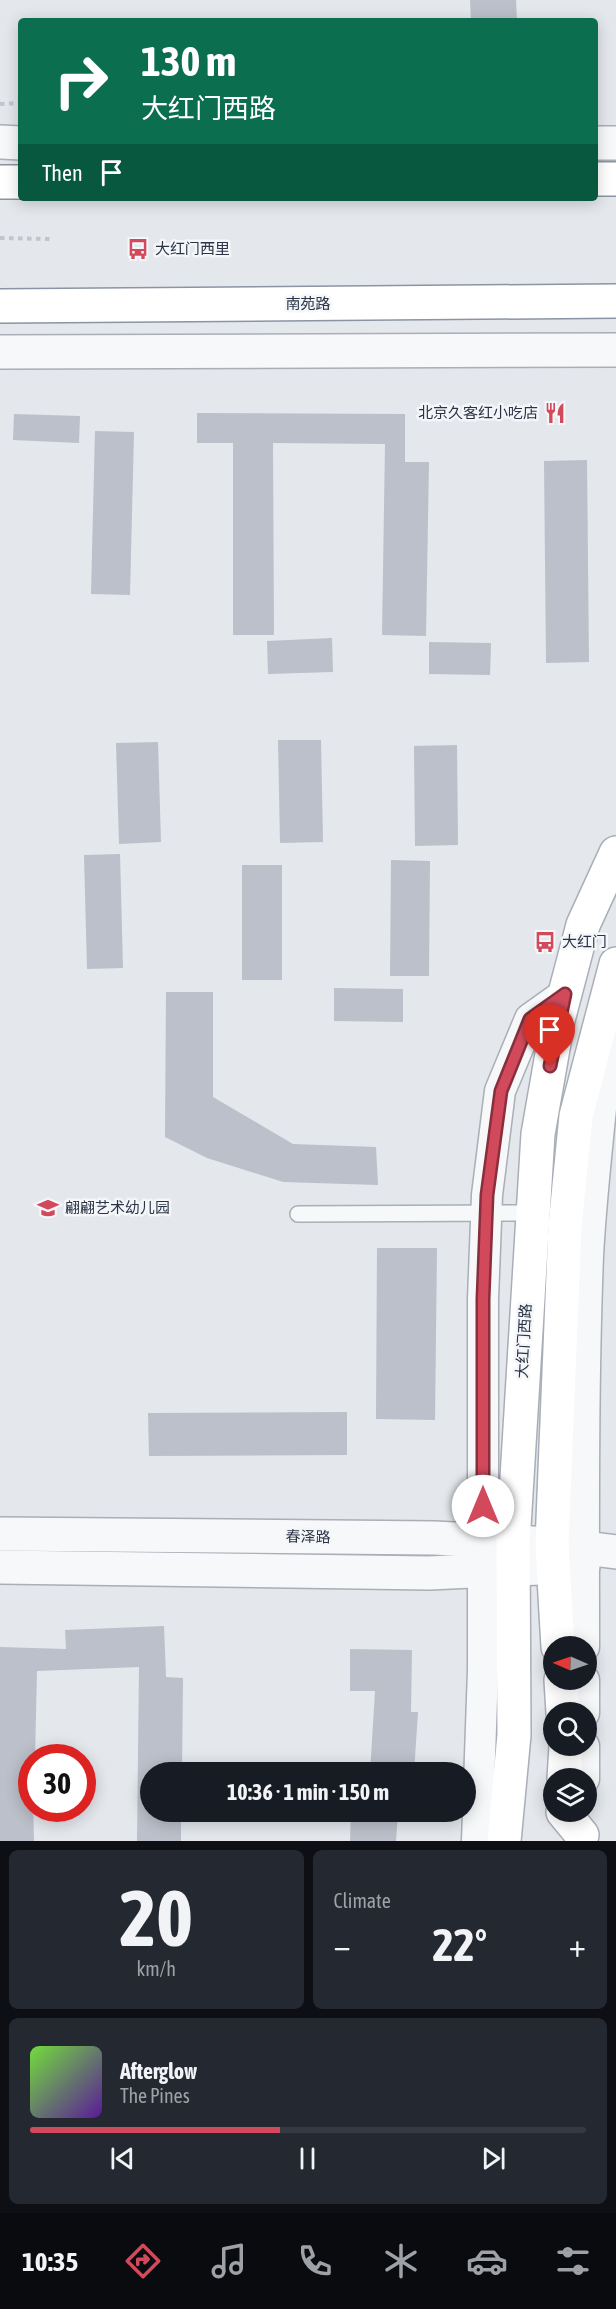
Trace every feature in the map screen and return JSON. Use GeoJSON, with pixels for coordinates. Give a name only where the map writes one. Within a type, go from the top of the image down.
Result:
{"type":"FeatureCollection","features":[{"type":"Feature","properties":{"kind":"main road"},"geometry":{"type":"LineString","coordinates":[[598,179],[616,179]]}},
{"type":"Feature","properties":{"kind":"main road"},"geometry":{"type":"LineString","coordinates":[[0,182],[18,182]]}},
{"type":"Feature","properties":{"kind":"main road","name":"南苑路"},"geometry":{"type":"LineString","coordinates":[[0,306],[616,301]]}},
{"type":"Feature","properties":{"kind":"main road","name":"大红门西路"},"geometry":{"type":"LineString","coordinates":[[504,1841],[514,1735],[498,1556],[538,1134],[558,1020],[583,925],[616,853]]}},
{"type":"Feature","properties":{"kind":"main road"},"geometry":{"type":"LineString","coordinates":[[557,1636],[552,1555],[565,1226],[575,1127],[615,968]]}},
{"type":"Feature","properties":{"kind":"street"},"geometry":{"type":"LineString","coordinates":[[0,142],[18,143]]}},
{"type":"Feature","properties":{"kind":"street"},"geometry":{"type":"LineString","coordinates":[[598,143],[616,143]]}},
{"type":"Feature","properties":{"kind":"street"},"geometry":{"type":"LineString","coordinates":[[0,352],[616,350]]}},
{"type":"Feature","properties":{"kind":"street"},"geometry":{"type":"LineString","coordinates":[[586,1636],[600,1559],[588,1256],[615,968]]}},
{"type":"Feature","properties":{"kind":"street"},"geometry":{"type":"LineString","coordinates":[[477,1841],[483,1670],[498,1556],[483,1299],[486,1214],[501,1091],[530,1019],[565,994]]}},
{"type":"Feature","properties":{"kind":"street","name":"春泽路"},"geometry":{"type":"LineString","coordinates":[[0,1534],[434,1538],[498,1556]]}},
{"type":"Feature","properties":{"kind":"street","name":"春泽路"},"geometry":{"type":"LineString","coordinates":[[0,1567],[429,1573],[498,1556],[552,1555],[600,1559]]}},
{"type":"Feature","properties":{"kind":"lane"},"geometry":{"type":"LineString","coordinates":[[298,1214],[532,1213]]}},
{"type":"Feature","properties":{"kind":"path"},"geometry":{"type":"LineString","coordinates":[[0,104],[18,103]]}},
{"type":"Feature","properties":{"kind":"path"},"geometry":{"type":"LineString","coordinates":[[0,238],[50,239]]}},
{"type":"Feature","properties":{"kind":"building"},"geometry":{"type":"Polygon","coordinates":[[[470,0],[516,0],[517,18],[471,18],[470,0]]]}},
{"type":"Feature","properties":{"kind":"building"},"geometry":{"type":"Polygon","coordinates":[[[197,413],[405,414],[405,462],[429,462],[426,636],[382,635],[385,444],[273,443],[274,635],[233,635],[233,443],[197,443],[197,413]]]}},
{"type":"Feature","properties":{"kind":"building"},"geometry":{"type":"Polygon","coordinates":[[[14,414],[80,416],[79,443],[13,440],[14,414]]]}},
{"type":"Feature","properties":{"kind":"building"},"geometry":{"type":"Polygon","coordinates":[[[95,431],[134,432],[130,595],[91,594],[95,431]]]}},
{"type":"Feature","properties":{"kind":"building"},"geometry":{"type":"Polygon","coordinates":[[[587,460],[589,662],[546,663],[544,461],[587,460]]]}},
{"type":"Feature","properties":{"kind":"building"},"geometry":{"type":"Polygon","coordinates":[[[332,638],[333,672],[268,674],[267,641],[332,638]]]}},
{"type":"Feature","properties":{"kind":"building"},"geometry":{"type":"Polygon","coordinates":[[[429,642],[491,643],[490,675],[429,674],[429,642]]]}},
{"type":"Feature","properties":{"kind":"building"},"geometry":{"type":"Polygon","coordinates":[[[278,740],[321,740],[323,842],[280,843],[278,740]]]}},
{"type":"Feature","properties":{"kind":"building"},"geometry":{"type":"Polygon","coordinates":[[[158,742],[161,842],[119,844],[116,743],[158,742]]]}},
{"type":"Feature","properties":{"kind":"building"},"geometry":{"type":"Polygon","coordinates":[[[457,745],[458,845],[415,846],[414,746],[457,745]]]}},
{"type":"Feature","properties":{"kind":"building"},"geometry":{"type":"Polygon","coordinates":[[[120,854],[123,968],[87,969],[84,855],[120,854]]]}},
{"type":"Feature","properties":{"kind":"building"},"geometry":{"type":"Polygon","coordinates":[[[391,860],[430,861],[429,976],[390,976],[391,860]]]}},
{"type":"Feature","properties":{"kind":"building"},"geometry":{"type":"Polygon","coordinates":[[[242,865],[282,865],[282,980],[242,980],[242,865]]]}},
{"type":"Feature","properties":{"kind":"building"},"geometry":{"type":"Polygon","coordinates":[[[334,988],[403,989],[403,1022],[334,1021],[334,988]]]}},
{"type":"Feature","properties":{"kind":"building"},"geometry":{"type":"Polygon","coordinates":[[[166,992],[213,992],[213,1097],[293,1144],[376,1147],[378,1185],[283,1182],[207,1158],[165,1137],[166,992]]]}},
{"type":"Feature","properties":{"kind":"building"},"geometry":{"type":"Polygon","coordinates":[[[377,1248],[437,1248],[435,1420],[376,1419],[377,1248]]]}},
{"type":"Feature","properties":{"kind":"building"},"geometry":{"type":"Polygon","coordinates":[[[347,1412],[347,1455],[149,1456],[148,1413],[347,1412]]]}},
{"type":"Feature","properties":{"kind":"building"},"geometry":{"type":"Polygon","coordinates":[[[164,1626],[166,1677],[183,1678],[182,1762],[140,1762],[140,1822],[181,1822],[181,1841],[137,1841],[139,1667],[37,1671],[35,1744],[18,1744],[18,1822],[34,1822],[34,1841],[0,1841],[0,1647],[66,1649],[65,1630],[164,1626]]]}},
{"type":"Feature","properties":{"kind":"building"},"geometry":{"type":"Polygon","coordinates":[[[350,1649],[412,1650],[411,1712],[418,1712],[415,1762],[371,1762],[375,1691],[350,1691],[350,1649]]]}},
{"type":"Feature","properties":{"kind":"building"},"geometry":{"type":"Polygon","coordinates":[[[351,1822],[397,1822],[396,1841],[350,1841],[351,1822]]]}},
{"type":"Feature","properties":{"kind":"place","name":"大红门西里"},"geometry":{"type":"Point","coordinates":[138,249]}},
{"type":"Feature","properties":{"kind":"place","name":"北京久客红小吃店"},"geometry":{"type":"Point","coordinates":[555,413]}},
{"type":"Feature","properties":{"kind":"place","name":"大红门"},"geometry":{"type":"Point","coordinates":[545,942]}},
{"type":"Feature","properties":{"kind":"place","name":"翩翩艺术幼儿园"},"geometry":{"type":"Point","coordinates":[48,1208]}},
{"type":"Feature","properties":{"kind":"route"},"geometry":{"type":"LineString","coordinates":[[483,1506],[483,1299],[487,1195],[501,1091],[530,1019],[565,994],[550,1066]]}}]}
